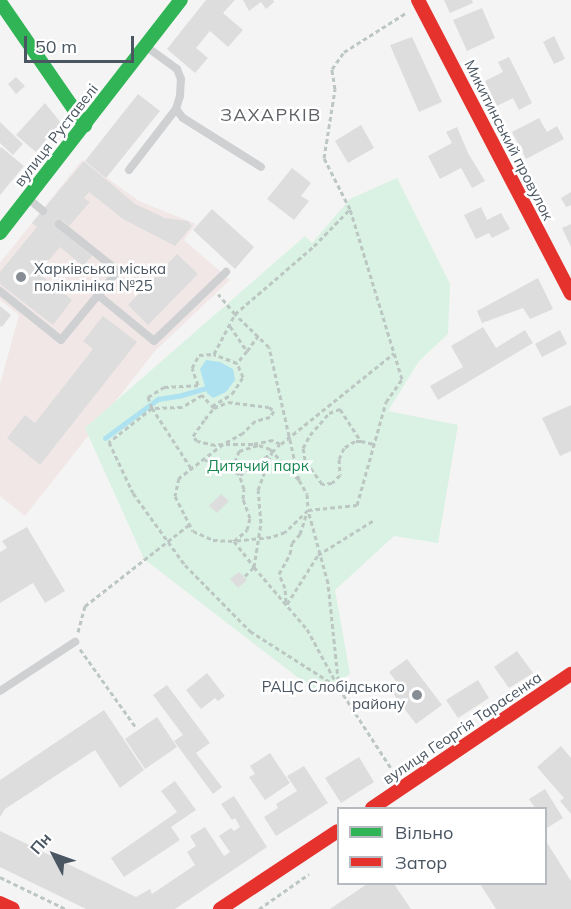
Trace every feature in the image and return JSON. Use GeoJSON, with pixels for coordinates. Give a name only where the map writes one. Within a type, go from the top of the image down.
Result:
{"type":"FeatureCollection","features":[{"type":"Feature","properties":{"kind":"street","name":"вулиця Руставелі"},"geometry":{"type":"LineString","coordinates":[[0,233],[181,0]]}},
{"type":"Feature","properties":{"kind":"street"},"geometry":{"type":"LineString","coordinates":[[0,2],[85,126]]}},
{"type":"Feature","properties":{"kind":"street","name":"Микитинський провулок"},"geometry":{"type":"LineString","coordinates":[[419,2],[571,294]]}},
{"type":"Feature","properties":{"kind":"street","name":"вулиця Георгія Тарасенка"},"geometry":{"type":"LineString","coordinates":[[373,807],[571,674]]}},
{"type":"Feature","properties":{"kind":"street"},"geometry":{"type":"LineString","coordinates":[[220,909],[337,832]]}},
{"type":"Feature","properties":{"kind":"street"},"geometry":{"type":"LineString","coordinates":[[0,903],[14,909]]}},
{"type":"Feature","properties":{"kind":"lane"},"geometry":{"type":"LineString","coordinates":[[129,170],[176,109],[182,79],[177,69],[145,46]]}},
{"type":"Feature","properties":{"kind":"lane"},"geometry":{"type":"LineString","coordinates":[[176,109],[183,118],[261,167]]}},
{"type":"Feature","properties":{"kind":"lane"},"geometry":{"type":"LineString","coordinates":[[27,198],[43,210]]}},
{"type":"Feature","properties":{"kind":"lane"},"geometry":{"type":"LineString","coordinates":[[0,291],[61,340],[118,271],[59,224]]}},
{"type":"Feature","properties":{"kind":"lane"},"geometry":{"type":"LineString","coordinates":[[98,295],[154,341],[226,272]]}},
{"type":"Feature","properties":{"kind":"lane"},"geometry":{"type":"LineString","coordinates":[[0,690],[75,642]]}},
{"type":"Feature","properties":{"kind":"path"},"geometry":{"type":"LineString","coordinates":[[213,407],[228,402],[246,402],[269,407],[274,411],[270,417],[255,421],[243,433],[223,444],[179,478],[175,496],[193,531],[213,540],[234,541],[271,537],[285,532],[308,510],[357,505],[386,402],[402,379],[350,209],[324,158],[335,89],[332,69],[344,52],[419,2]]}},
{"type":"Feature","properties":{"kind":"path"},"geometry":{"type":"LineString","coordinates":[[214,354],[235,314],[314,246],[350,209]]}},
{"type":"Feature","properties":{"kind":"path"},"geometry":{"type":"LineString","coordinates":[[212,286],[235,314],[269,347],[299,480]]}},
{"type":"Feature","properties":{"kind":"path"},"geometry":{"type":"LineString","coordinates":[[229,325],[247,351]]}},
{"type":"Feature","properties":{"kind":"path"},"geometry":{"type":"LineString","coordinates":[[237,363],[258,336]]}},
{"type":"Feature","properties":{"kind":"path"},"geometry":{"type":"LineString","coordinates":[[240,475],[272,452],[394,353]]}},
{"type":"Feature","properties":{"kind":"path"},"geometry":{"type":"LineString","coordinates":[[213,407],[202,395],[192,368],[200,355],[214,354],[237,363],[243,377],[232,394],[213,407],[194,436],[197,441],[215,445],[253,444],[273,440],[280,444]]}},
{"type":"Feature","properties":{"kind":"path"},"geometry":{"type":"LineString","coordinates":[[191,468],[152,408],[148,397],[164,387],[198,386]]}},
{"type":"Feature","properties":{"kind":"path"},"geometry":{"type":"LineString","coordinates":[[202,395],[182,407],[152,408],[109,441],[133,493],[185,565],[250,631],[339,688]]}},
{"type":"Feature","properties":{"kind":"path"},"geometry":{"type":"LineString","coordinates":[[361,441],[340,409],[329,413],[310,435],[303,448],[305,460],[322,484],[332,483],[340,475],[339,459],[344,448],[355,441],[374,444]]}},
{"type":"Feature","properties":{"kind":"path"},"geometry":{"type":"LineString","coordinates":[[234,541],[247,530],[250,518],[243,499],[244,489],[235,462],[239,451],[259,446],[272,452],[299,480],[307,494],[308,510],[318,555],[328,583],[339,688]]}},
{"type":"Feature","properties":{"kind":"path"},"geometry":{"type":"LineString","coordinates":[[245,576],[254,567],[261,523],[258,490],[272,452]]}},
{"type":"Feature","properties":{"kind":"path"},"geometry":{"type":"LineString","coordinates":[[204,460],[222,463],[240,475]]}},
{"type":"Feature","properties":{"kind":"path"},"geometry":{"type":"LineString","coordinates":[[286,604],[285,588],[279,574],[290,554],[292,543],[300,534],[308,510]]}},
{"type":"Feature","properties":{"kind":"path"},"geometry":{"type":"LineString","coordinates":[[286,604],[318,555],[374,520]]}},
{"type":"Feature","properties":{"kind":"path"},"geometry":{"type":"LineString","coordinates":[[135,726],[75,642],[85,606],[189,524]]}},
{"type":"Feature","properties":{"kind":"path"},"geometry":{"type":"LineString","coordinates":[[234,541],[308,629],[339,688],[393,771]]}},
{"type":"Feature","properties":{"kind":"path"},"geometry":{"type":"LineString","coordinates":[[259,909],[312,872]]}},
{"type":"Feature","properties":{"kind":"path"},"geometry":{"type":"LineString","coordinates":[[0,877],[66,909]]}},
{"type":"Feature","properties":{"kind":"shaded area"},"geometry":{"type":"Polygon","coordinates":[[[82,160],[139,201],[196,224],[184,240],[230,280],[155,351],[25,516],[0,496],[0,384],[19,315],[0,300],[0,263],[82,160]]]}},
{"type":"Feature","properties":{"kind":"green space","name":"Дитячий парк"},"geometry":{"type":"Polygon","coordinates":[[[397,178],[450,284],[448,334],[419,361],[388,411],[458,425],[438,543],[394,536],[335,590],[350,674],[318,693],[144,559],[85,428],[305,236],[312,243],[350,199],[397,178]]]}},
{"type":"Feature","properties":{"kind":"water"},"geometry":{"type":"Polygon","coordinates":[[[206,360],[220,362],[233,369],[235,380],[226,392],[213,398],[207,393],[200,369],[206,360]]]}},
{"type":"Feature","properties":{"kind":"building"},"geometry":{"type":"Polygon","coordinates":[[[206,0],[235,0],[223,13],[243,30],[228,47],[210,31],[196,48],[208,58],[195,73],[167,49],[206,0]]]}},
{"type":"Feature","properties":{"kind":"building"},"geometry":{"type":"Polygon","coordinates":[[[243,0],[273,0],[274,2],[266,9],[261,2],[249,11],[243,0]]]}},
{"type":"Feature","properties":{"kind":"building"},"geometry":{"type":"Polygon","coordinates":[[[444,0],[472,0],[473,3],[450,13],[444,0]]]}},
{"type":"Feature","properties":{"kind":"building"},"geometry":{"type":"Polygon","coordinates":[[[482,8],[495,38],[467,51],[453,20],[482,8]]]}},
{"type":"Feature","properties":{"kind":"building"},"geometry":{"type":"Polygon","coordinates":[[[554,36],[565,59],[554,64],[543,42],[554,36]]]}},
{"type":"Feature","properties":{"kind":"building"},"geometry":{"type":"Polygon","coordinates":[[[412,37],[442,102],[419,112],[390,45],[412,37]]]}},
{"type":"Feature","properties":{"kind":"building"},"geometry":{"type":"Polygon","coordinates":[[[509,57],[532,103],[519,110],[513,98],[497,106],[485,81],[503,72],[498,62],[509,57]]]}},
{"type":"Feature","properties":{"kind":"building"},"geometry":{"type":"Polygon","coordinates":[[[16,77],[25,86],[16,94],[8,84],[16,77]]]}},
{"type":"Feature","properties":{"kind":"building"},"geometry":{"type":"Polygon","coordinates":[[[138,94],[160,111],[106,178],[85,161],[138,94]]]}},
{"type":"Feature","properties":{"kind":"building"},"geometry":{"type":"Polygon","coordinates":[[[45,103],[61,123],[36,152],[16,135],[45,103]]]}},
{"type":"Feature","properties":{"kind":"building"},"geometry":{"type":"Polygon","coordinates":[[[539,118],[547,132],[557,126],[564,139],[526,159],[512,132],[539,118]]]}},
{"type":"Feature","properties":{"kind":"building"},"geometry":{"type":"Polygon","coordinates":[[[0,122],[23,144],[13,155],[0,143],[0,122]]]}},
{"type":"Feature","properties":{"kind":"building"},"geometry":{"type":"Polygon","coordinates":[[[361,125],[374,148],[348,163],[335,141],[361,125]]]}},
{"type":"Feature","properties":{"kind":"building"},"geometry":{"type":"Polygon","coordinates":[[[457,127],[468,153],[485,181],[472,188],[461,168],[440,179],[428,156],[452,143],[446,132],[457,127]]]}},
{"type":"Feature","properties":{"kind":"building"},"geometry":{"type":"Polygon","coordinates":[[[1,147],[24,166],[0,195],[0,149],[1,147]]]}},
{"type":"Feature","properties":{"kind":"building"},"geometry":{"type":"Polygon","coordinates":[[[84,161],[135,204],[165,218],[188,221],[192,226],[175,246],[123,219],[89,192],[84,198],[90,202],[69,226],[62,220],[57,227],[92,256],[83,266],[60,247],[38,273],[72,300],[53,325],[0,284],[0,272],[37,227],[32,223],[84,161]]]}},
{"type":"Feature","properties":{"kind":"building"},"geometry":{"type":"Polygon","coordinates":[[[292,168],[311,183],[301,196],[309,201],[294,220],[267,199],[292,168]]]}},
{"type":"Feature","properties":{"kind":"building"},"geometry":{"type":"Polygon","coordinates":[[[571,192],[571,205],[566,207],[561,198],[571,192]]]}},
{"type":"Feature","properties":{"kind":"building"},"geometry":{"type":"Polygon","coordinates":[[[481,207],[487,220],[501,213],[510,229],[492,238],[489,233],[476,239],[464,215],[481,207]]]}},
{"type":"Feature","properties":{"kind":"building"},"geometry":{"type":"Polygon","coordinates":[[[212,209],[254,247],[235,269],[193,230],[212,209]]]}},
{"type":"Feature","properties":{"kind":"building"},"geometry":{"type":"Polygon","coordinates":[[[571,224],[571,247],[562,228],[571,224]]]}},
{"type":"Feature","properties":{"kind":"building"},"geometry":{"type":"Polygon","coordinates":[[[177,254],[198,274],[148,325],[128,305],[177,254]]]}},
{"type":"Feature","properties":{"kind":"building"},"geometry":{"type":"Polygon","coordinates":[[[538,278],[553,309],[530,319],[523,308],[482,323],[477,311],[538,278]]]}},
{"type":"Feature","properties":{"kind":"building"},"geometry":{"type":"Polygon","coordinates":[[[0,306],[11,315],[2,327],[0,326],[0,306]]]}},
{"type":"Feature","properties":{"kind":"building"},"geometry":{"type":"Polygon","coordinates":[[[103,316],[137,342],[40,465],[7,438],[25,415],[35,423],[93,349],[83,341],[103,316]]]}},
{"type":"Feature","properties":{"kind":"building"},"geometry":{"type":"Polygon","coordinates":[[[483,327],[496,348],[525,330],[533,343],[438,400],[430,386],[463,367],[451,346],[483,327]]]}},
{"type":"Feature","properties":{"kind":"building"},"geometry":{"type":"Polygon","coordinates":[[[560,330],[567,344],[542,357],[535,344],[560,330]]]}},
{"type":"Feature","properties":{"kind":"building"},"geometry":{"type":"Polygon","coordinates":[[[571,405],[571,451],[560,456],[542,418],[571,405]]]}},
{"type":"Feature","properties":{"kind":"building"},"geometry":{"type":"Polygon","coordinates":[[[221,494],[229,501],[217,513],[209,506],[221,494]]]}},
{"type":"Feature","properties":{"kind":"building"},"geometry":{"type":"Polygon","coordinates":[[[27,527],[65,591],[45,603],[33,583],[0,603],[0,552],[7,548],[2,541],[27,527]]]}},
{"type":"Feature","properties":{"kind":"building"},"geometry":{"type":"Polygon","coordinates":[[[239,572],[247,580],[238,588],[230,579],[239,572]]]}},
{"type":"Feature","properties":{"kind":"building"},"geometry":{"type":"Polygon","coordinates":[[[517,651],[533,673],[509,688],[494,667],[517,651]]]}},
{"type":"Feature","properties":{"kind":"building"},"geometry":{"type":"Polygon","coordinates":[[[407,659],[442,705],[416,724],[391,691],[399,685],[389,672],[407,659]]]}},
{"type":"Feature","properties":{"kind":"building"},"geometry":{"type":"Polygon","coordinates":[[[207,673],[225,696],[218,701],[215,698],[201,709],[186,690],[207,673]]]}},
{"type":"Feature","properties":{"kind":"building"},"geometry":{"type":"Polygon","coordinates":[[[478,680],[489,698],[458,718],[446,700],[478,680]]]}},
{"type":"Feature","properties":{"kind":"building"},"geometry":{"type":"Polygon","coordinates":[[[167,685],[210,743],[196,753],[222,787],[213,794],[174,741],[183,735],[153,695],[167,685]]]}},
{"type":"Feature","properties":{"kind":"building"},"geometry":{"type":"Polygon","coordinates":[[[104,710],[144,770],[120,788],[95,750],[5,809],[0,817],[0,780],[104,710]]]}},
{"type":"Feature","properties":{"kind":"building"},"geometry":{"type":"Polygon","coordinates":[[[157,717],[177,747],[145,769],[125,739],[157,717]]]}},
{"type":"Feature","properties":{"kind":"building"},"geometry":{"type":"Polygon","coordinates":[[[561,746],[571,758],[571,814],[560,801],[564,798],[537,767],[561,746]]]}},
{"type":"Feature","properties":{"kind":"building"},"geometry":{"type":"Polygon","coordinates":[[[270,753],[290,783],[265,800],[249,777],[255,774],[250,766],[270,753]]]}},
{"type":"Feature","properties":{"kind":"building"},"geometry":{"type":"Polygon","coordinates":[[[359,757],[374,782],[341,803],[325,778],[359,757]]]}},
{"type":"Feature","properties":{"kind":"building"},"geometry":{"type":"Polygon","coordinates":[[[304,766],[328,803],[276,836],[264,817],[278,808],[276,804],[297,791],[287,776],[304,766]]]}},
{"type":"Feature","properties":{"kind":"building"},"geometry":{"type":"Polygon","coordinates":[[[175,781],[196,810],[171,827],[180,840],[124,877],[111,858],[177,812],[161,791],[175,781]]]}},
{"type":"Feature","properties":{"kind":"building"},"geometry":{"type":"Polygon","coordinates":[[[545,789],[563,818],[547,828],[547,807],[534,807],[529,799],[545,789]]]}},
{"type":"Feature","properties":{"kind":"building"},"geometry":{"type":"Polygon","coordinates":[[[234,796],[267,847],[175,909],[86,909],[0,867],[0,831],[136,897],[150,889],[152,894],[195,865],[187,852],[196,846],[190,836],[205,827],[224,856],[230,852],[219,836],[231,828],[234,831],[240,827],[235,818],[232,820],[221,804],[234,796]]]}},
{"type":"Feature","properties":{"kind":"building"},"geometry":{"type":"Polygon","coordinates":[[[547,843],[571,881],[571,909],[496,909],[481,885],[547,885],[547,843]]]}},
{"type":"Feature","properties":{"kind":"building"},"geometry":{"type":"Polygon","coordinates":[[[366,885],[395,885],[411,909],[330,909],[366,885]]]}},
{"type":"Feature","properties":{"kind":"waterway"},"geometry":{"type":"LineString","coordinates":[[105,438],[158,399],[207,388],[209,384]]}},
{"type":"Feature","properties":{"kind":"traffic: fast"},"geometry":{"type":"LineString","coordinates":[[0,233],[181,0]]}},
{"type":"Feature","properties":{"kind":"traffic: fast"},"geometry":{"type":"LineString","coordinates":[[0,2],[85,125]]}},
{"type":"Feature","properties":{"kind":"traffic: jam"},"geometry":{"type":"LineString","coordinates":[[418,0],[571,294]]}},
{"type":"Feature","properties":{"kind":"traffic: jam"},"geometry":{"type":"LineString","coordinates":[[373,807],[571,674]]}},
{"type":"Feature","properties":{"kind":"traffic: jam"},"geometry":{"type":"LineString","coordinates":[[220,909],[337,832]]}},
{"type":"Feature","properties":{"kind":"traffic: jam"},"geometry":{"type":"LineString","coordinates":[[0,903],[13,909]]}},
{"type":"Feature","properties":{"kind":"place","name":"Харківська міська поліклініка №25"},"geometry":{"type":"Point","coordinates":[21,277]}},
{"type":"Feature","properties":{"kind":"place","name":"РАЦС Слобідського району"},"geometry":{"type":"Point","coordinates":[417,695]}},
{"type":"Feature","properties":{"kind":"district","name":"ЗАХАРКІВ"},"geometry":{"type":"Point","coordinates":[271,115]}}]}
